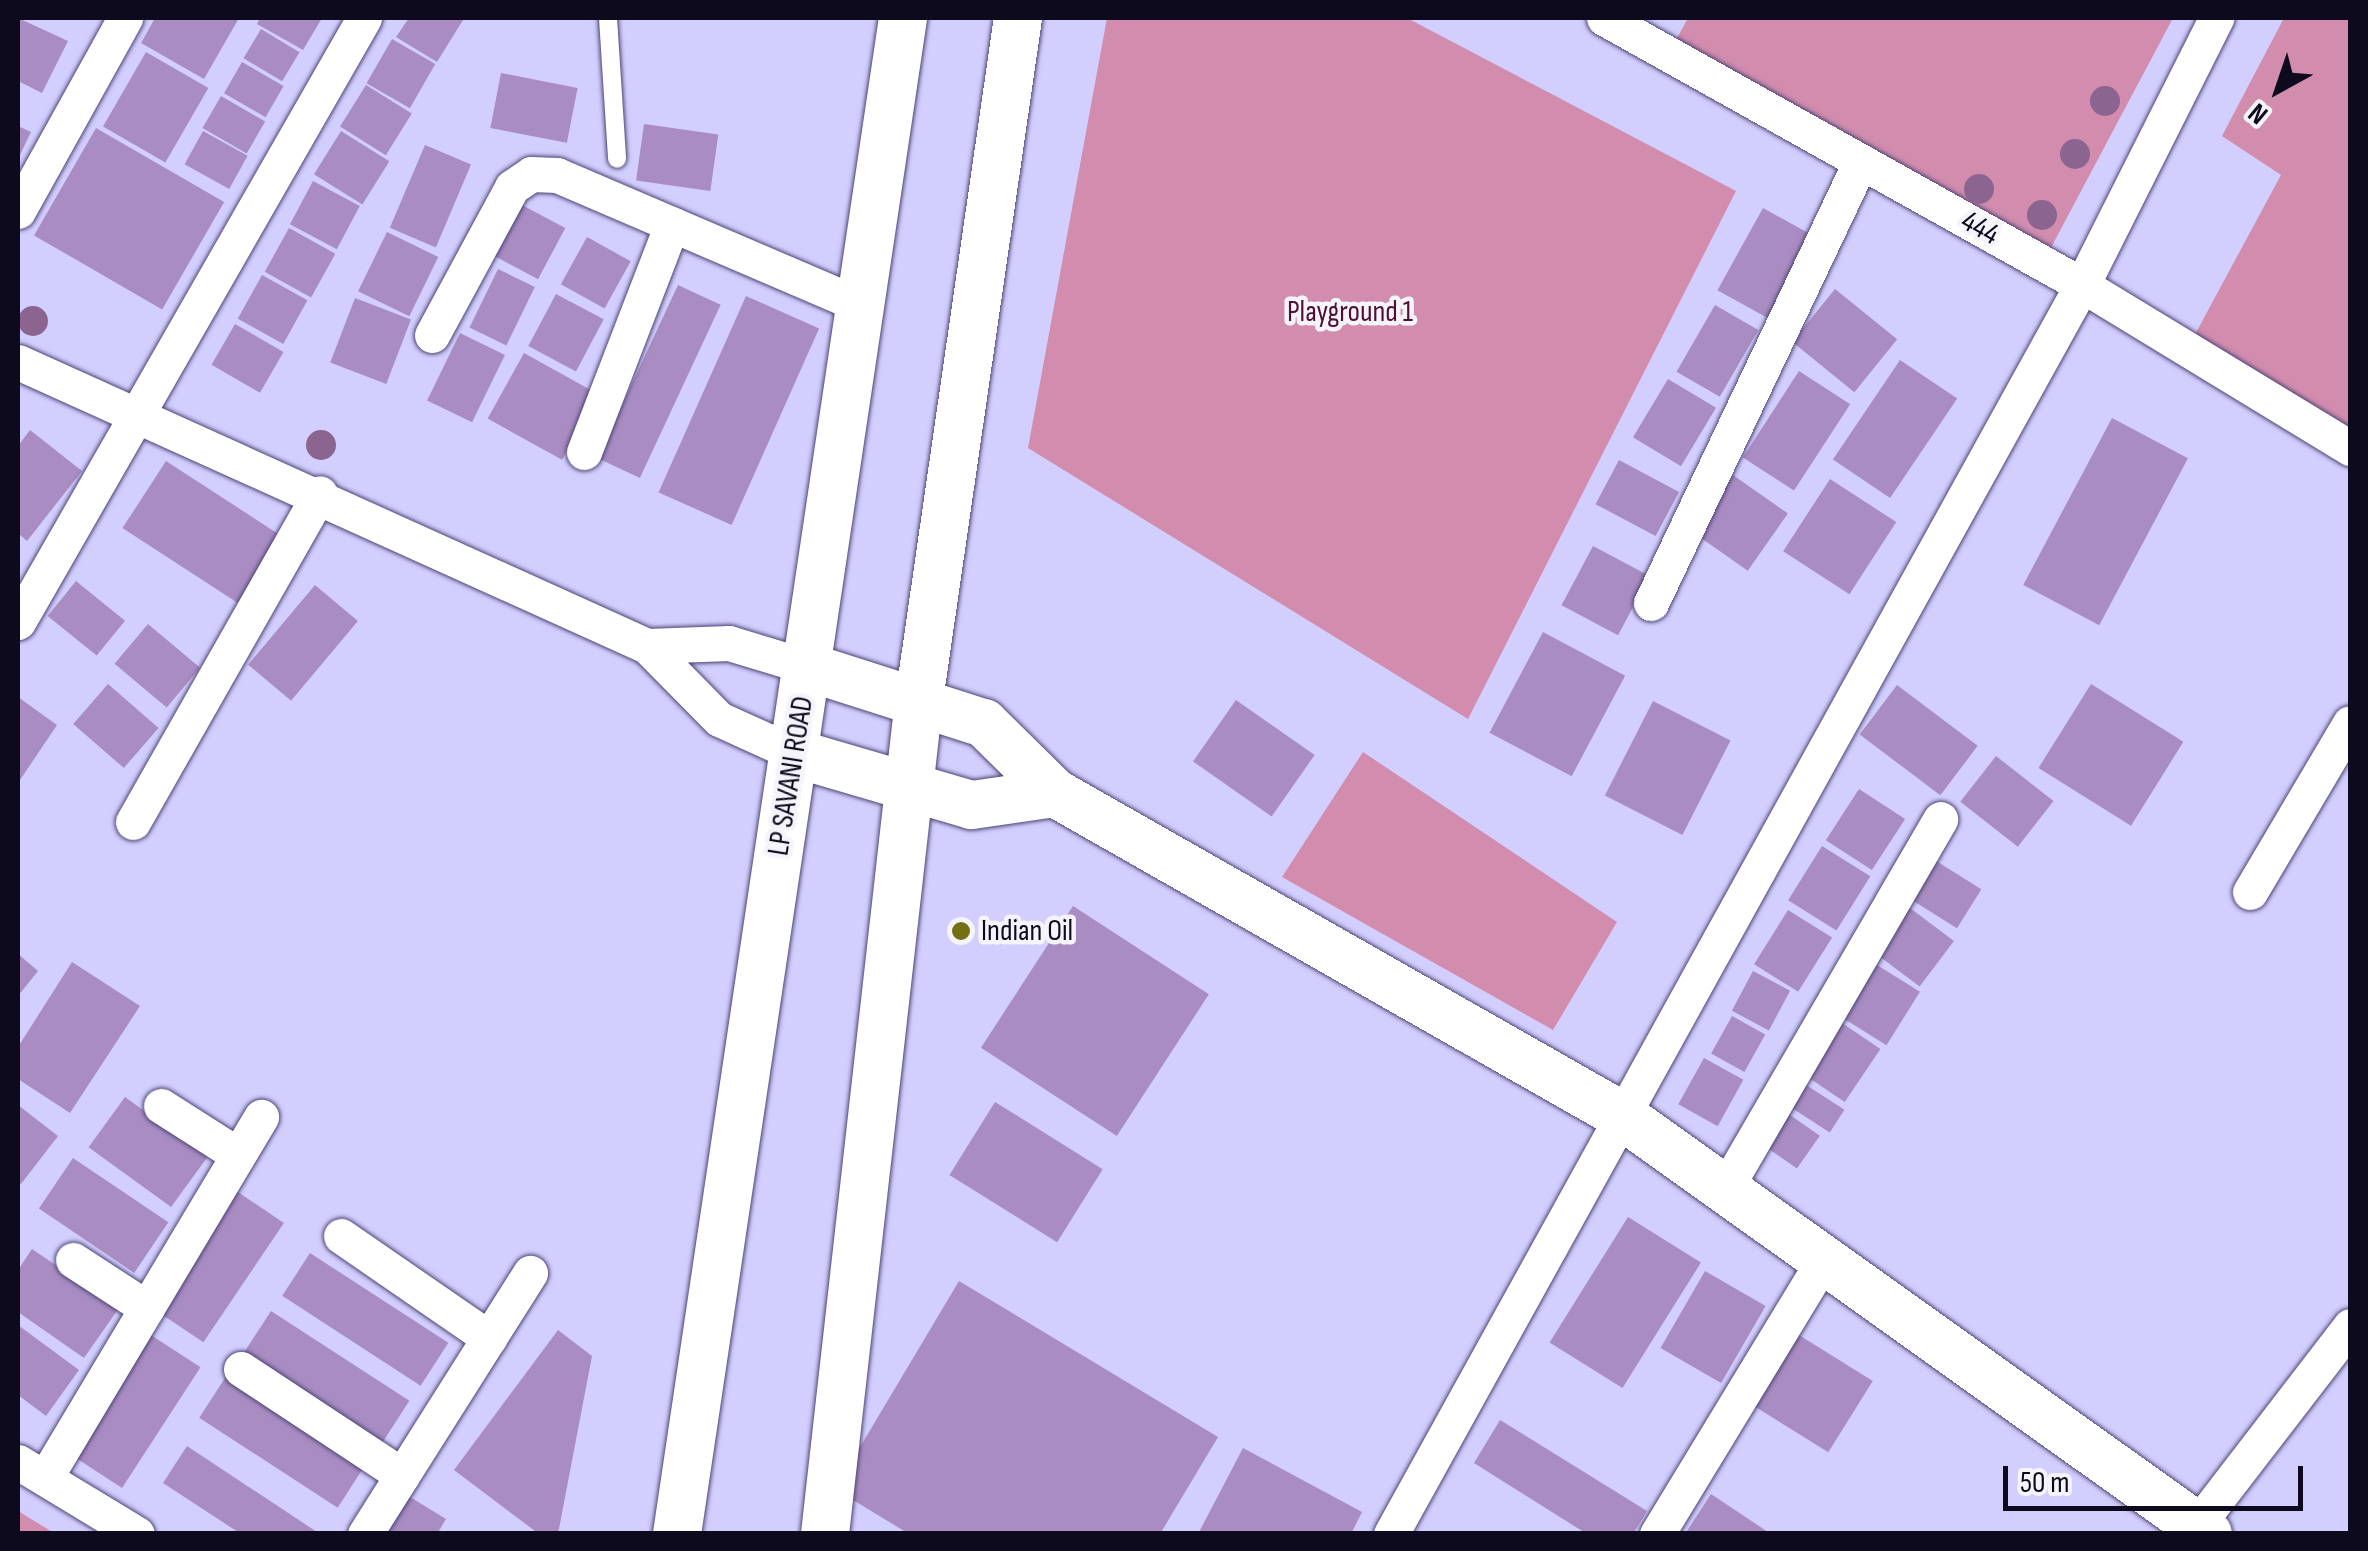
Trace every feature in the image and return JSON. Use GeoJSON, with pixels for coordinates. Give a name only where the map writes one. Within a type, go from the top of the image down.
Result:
{"type":"FeatureCollection","features":[{"type":"Feature","properties":{"kind":"main road","name":"LP SAVANI ROAD"},"geometry":{"type":"LineString","coordinates":[[677,1534],[903,18]]}},
{"type":"Feature","properties":{"kind":"main road"},"geometry":{"type":"LineString","coordinates":[[825,1534],[919,700],[1018,18]]}},
{"type":"Feature","properties":{"kind":"main road"},"geometry":{"type":"LineString","coordinates":[[808,667],[984,722],[1055,793],[1621,1115],[2203,1529]]}},
{"type":"Feature","properties":{"kind":"main road"},"geometry":{"type":"LineString","coordinates":[[794,753],[972,804],[1055,793]]}},
{"type":"Feature","properties":{"kind":"street"},"geometry":{"type":"LineString","coordinates":[[18,211],[124,18]]}},
{"type":"Feature","properties":{"kind":"street"},"geometry":{"type":"LineString","coordinates":[[18,622],[140,417],[364,18]]}},
{"type":"Feature","properties":{"kind":"street","name":"444"},"geometry":{"type":"LineString","coordinates":[[1604,18],[2082,285],[2350,448]]}},
{"type":"Feature","properties":{"kind":"street"},"geometry":{"type":"LineString","coordinates":[[1391,1534],[2082,285],[2216,18]]}},
{"type":"Feature","properties":{"kind":"street"},"geometry":{"type":"LineString","coordinates":[[1650,603],[1861,161]]}},
{"type":"Feature","properties":{"kind":"street"},"geometry":{"type":"LineString","coordinates":[[432,336],[512,187],[531,174],[557,175],[861,305]]}},
{"type":"Feature","properties":{"kind":"street"},"geometry":{"type":"LineString","coordinates":[[584,452],[672,224]]}},
{"type":"Feature","properties":{"kind":"street"},"geometry":{"type":"LineString","coordinates":[[18,362],[320,493],[648,646],[719,718],[794,753]]}},
{"type":"Feature","properties":{"kind":"street"},"geometry":{"type":"LineString","coordinates":[[133,822],[320,493]]}},
{"type":"Feature","properties":{"kind":"street"},"geometry":{"type":"LineString","coordinates":[[648,646],[729,643],[808,667]]}},
{"type":"Feature","properties":{"kind":"street"},"geometry":{"type":"LineString","coordinates":[[2250,892],[2350,723]]}},
{"type":"Feature","properties":{"kind":"street"},"geometry":{"type":"LineString","coordinates":[[1725,1188],[1940,819]]}},
{"type":"Feature","properties":{"kind":"street"},"geometry":{"type":"LineString","coordinates":[[161,1106],[238,1155]]}},
{"type":"Feature","properties":{"kind":"street"},"geometry":{"type":"LineString","coordinates":[[137,1534],[31,1470],[147,1308],[261,1117]]}},
{"type":"Feature","properties":{"kind":"street"},"geometry":{"type":"LineString","coordinates":[[342,1236],[489,1338]]}},
{"type":"Feature","properties":{"kind":"street"},"geometry":{"type":"LineString","coordinates":[[1656,1534],[1824,1259]]}},
{"type":"Feature","properties":{"kind":"street"},"geometry":{"type":"LineString","coordinates":[[72,1260],[147,1308]]}},
{"type":"Feature","properties":{"kind":"street"},"geometry":{"type":"LineString","coordinates":[[365,1534],[530,1273]]}},
{"type":"Feature","properties":{"kind":"street"},"geometry":{"type":"LineString","coordinates":[[2203,1529],[2350,1326]]}},
{"type":"Feature","properties":{"kind":"street"},"geometry":{"type":"LineString","coordinates":[[241,1369],[402,1474]]}},
{"type":"Feature","properties":{"kind":"lane"},"geometry":{"type":"LineString","coordinates":[[608,18],[617,159]]}},
{"type":"Feature","properties":{"kind":"green space","name":"Playground 1"},"geometry":{"type":"Polygon","coordinates":[[[1107,18],[1407,18],[1736,191],[1468,719],[1028,448],[1107,18]]]}},
{"type":"Feature","properties":{"kind":"green space"},"geometry":{"type":"Polygon","coordinates":[[[1688,18],[2173,18],[2046,257],[1669,53],[1688,18]]]}},
{"type":"Feature","properties":{"kind":"green space"},"geometry":{"type":"Polygon","coordinates":[[[2284,18],[2350,18],[2350,436],[2192,340],[2281,175],[2222,136],[2284,18]]]}},
{"type":"Feature","properties":{"kind":"green space"},"geometry":{"type":"Polygon","coordinates":[[[1363,752],[1617,922],[1553,1030],[1282,877],[1363,752]]]}},
{"type":"Feature","properties":{"kind":"green space"},"geometry":{"type":"Polygon","coordinates":[[[18,1511],[54,1533],[18,1533],[18,1511]]]}},
{"type":"Feature","properties":{"kind":"building"},"geometry":{"type":"Polygon","coordinates":[[[18,18],[68,41],[42,93],[18,81],[18,18]]]}},
{"type":"Feature","properties":{"kind":"building"},"geometry":{"type":"Polygon","coordinates":[[[155,18],[239,18],[204,79],[141,43],[155,18]]]}},
{"type":"Feature","properties":{"kind":"building"},"geometry":{"type":"Polygon","coordinates":[[[260,18],[322,18],[303,50],[257,24],[260,18]]]}},
{"type":"Feature","properties":{"kind":"building"},"geometry":{"type":"Polygon","coordinates":[[[409,18],[463,20],[437,62],[396,37],[409,18]]]}},
{"type":"Feature","properties":{"kind":"building"},"geometry":{"type":"Polygon","coordinates":[[[261,29],[300,52],[282,81],[243,58],[261,29]]]}},
{"type":"Feature","properties":{"kind":"building"},"geometry":{"type":"Polygon","coordinates":[[[392,39],[435,64],[410,108],[366,83],[392,39]]]}},
{"type":"Feature","properties":{"kind":"building"},"geometry":{"type":"Polygon","coordinates":[[[146,52],[208,88],[165,162],[103,126],[146,52]]]}},
{"type":"Feature","properties":{"kind":"building"},"geometry":{"type":"Polygon","coordinates":[[[242,62],[284,86],[266,117],[224,93],[242,62]]]}},
{"type":"Feature","properties":{"kind":"building"},"geometry":{"type":"Polygon","coordinates":[[[501,73],[578,88],[567,143],[490,128],[501,73]]]}},
{"type":"Feature","properties":{"kind":"building"},"geometry":{"type":"Polygon","coordinates":[[[366,85],[412,114],[386,155],[340,127],[366,85]]]}},
{"type":"Feature","properties":{"kind":"building"},"geometry":{"type":"Polygon","coordinates":[[[221,96],[265,121],[247,154],[202,128],[221,96]]]}},
{"type":"Feature","properties":{"kind":"building"},"geometry":{"type":"Polygon","coordinates":[[[644,124],[718,134],[710,191],[636,180],[644,124]]]}},
{"type":"Feature","properties":{"kind":"building"},"geometry":{"type":"Polygon","coordinates":[[[18,126],[31,132],[18,159],[18,126]]]}},
{"type":"Feature","properties":{"kind":"building"},"geometry":{"type":"Polygon","coordinates":[[[96,128],[224,202],[162,309],[34,235],[96,128]]]}},
{"type":"Feature","properties":{"kind":"building"},"geometry":{"type":"Polygon","coordinates":[[[203,131],[248,156],[229,189],[185,164],[203,131]]]}},
{"type":"Feature","properties":{"kind":"building"},"geometry":{"type":"Polygon","coordinates":[[[341,131],[389,161],[362,204],[314,174],[341,131]]]}},
{"type":"Feature","properties":{"kind":"building"},"geometry":{"type":"Polygon","coordinates":[[[425,145],[471,165],[436,247],[390,228],[425,145]]]}},
{"type":"Feature","properties":{"kind":"building"},"geometry":{"type":"Polygon","coordinates":[[[313,181],[360,206],[337,249],[290,224],[313,181]]]}},
{"type":"Feature","properties":{"kind":"building"},"geometry":{"type":"Polygon","coordinates":[[[522,205],[565,228],[538,279],[495,256],[522,205]]]}},
{"type":"Feature","properties":{"kind":"building"},"geometry":{"type":"Polygon","coordinates":[[[1763,208],[1814,236],[1768,318],[1717,290],[1763,208]]]}},
{"type":"Feature","properties":{"kind":"building"},"geometry":{"type":"Polygon","coordinates":[[[289,228],[335,254],[311,297],[265,272],[289,228]]]}},
{"type":"Feature","properties":{"kind":"building"},"geometry":{"type":"Polygon","coordinates":[[[387,232],[438,257],[409,316],[358,291],[387,232]]]}},
{"type":"Feature","properties":{"kind":"building"},"geometry":{"type":"Polygon","coordinates":[[[587,237],[631,261],[605,308],[561,284],[587,237]]]}},
{"type":"Feature","properties":{"kind":"building"},"geometry":{"type":"Polygon","coordinates":[[[498,269],[535,287],[506,345],[470,327],[498,269]]]}},
{"type":"Feature","properties":{"kind":"building"},"geometry":{"type":"Polygon","coordinates":[[[262,275],[307,300],[283,344],[238,319],[262,275]]]}},
{"type":"Feature","properties":{"kind":"building"},"geometry":{"type":"Polygon","coordinates":[[[678,285],[721,305],[640,478],[597,458],[678,285]]]}},
{"type":"Feature","properties":{"kind":"building"},"geometry":{"type":"Polygon","coordinates":[[[1835,289],[1897,339],[1854,392],[1792,342],[1835,289]]]}},
{"type":"Feature","properties":{"kind":"building"},"geometry":{"type":"Polygon","coordinates":[[[556,294],[604,319],[576,371],[528,346],[556,294]]]}},
{"type":"Feature","properties":{"kind":"building"},"geometry":{"type":"Polygon","coordinates":[[[746,296],[819,329],[732,525],[659,492],[746,296]]]}},
{"type":"Feature","properties":{"kind":"building"},"geometry":{"type":"Polygon","coordinates":[[[355,298],[411,320],[386,384],[330,362],[355,298]]]}},
{"type":"Feature","properties":{"kind":"building"},"geometry":{"type":"Polygon","coordinates":[[[1715,305],[1758,330],[1720,397],[1676,372],[1715,305]]]}},
{"type":"Feature","properties":{"kind":"building"},"geometry":{"type":"Polygon","coordinates":[[[235,324],[283,352],[260,393],[212,365],[235,324]]]}},
{"type":"Feature","properties":{"kind":"building"},"geometry":{"type":"Polygon","coordinates":[[[460,333],[505,355],[472,422],[427,400],[460,333]]]}},
{"type":"Feature","properties":{"kind":"building"},"geometry":{"type":"Polygon","coordinates":[[[524,353],[598,394],[562,460],[488,419],[524,353]]]}},
{"type":"Feature","properties":{"kind":"building"},"geometry":{"type":"Polygon","coordinates":[[[1900,360],[1957,399],[1890,498],[1833,459],[1900,360]]]}},
{"type":"Feature","properties":{"kind":"building"},"geometry":{"type":"Polygon","coordinates":[[[1799,371],[1850,404],[1794,491],[1743,457],[1799,371]]]}},
{"type":"Feature","properties":{"kind":"building"},"geometry":{"type":"Polygon","coordinates":[[[1668,379],[1716,408],[1681,466],[1633,437],[1668,379]]]}},
{"type":"Feature","properties":{"kind":"building"},"geometry":{"type":"Polygon","coordinates":[[[2112,418],[2188,458],[2099,625],[2023,585],[2112,418]]]}},
{"type":"Feature","properties":{"kind":"building"},"geometry":{"type":"Polygon","coordinates":[[[30,430],[82,471],[27,541],[18,533],[18,446],[30,430]]]}},
{"type":"Feature","properties":{"kind":"building"},"geometry":{"type":"Polygon","coordinates":[[[1619,460],[1679,492],[1656,536],[1596,504],[1619,460]]]}},
{"type":"Feature","properties":{"kind":"building"},"geometry":{"type":"Polygon","coordinates":[[[166,461],[282,536],[238,603],[122,528],[166,461]]]}},
{"type":"Feature","properties":{"kind":"building"},"geometry":{"type":"Polygon","coordinates":[[[1733,475],[1788,513],[1748,571],[1693,532],[1733,475]]]}},
{"type":"Feature","properties":{"kind":"building"},"geometry":{"type":"Polygon","coordinates":[[[1830,479],[1896,522],[1849,594],[1783,551],[1830,479]]]}},
{"type":"Feature","properties":{"kind":"building"},"geometry":{"type":"Polygon","coordinates":[[[1593,546],[1650,576],[1618,635],[1562,605],[1593,546]]]}},
{"type":"Feature","properties":{"kind":"building"},"geometry":{"type":"Polygon","coordinates":[[[76,581],[125,621],[97,656],[48,616],[76,581]]]}},
{"type":"Feature","properties":{"kind":"building"},"geometry":{"type":"Polygon","coordinates":[[[315,585],[358,621],[291,701],[248,665],[315,585]]]}},
{"type":"Feature","properties":{"kind":"building"},"geometry":{"type":"Polygon","coordinates":[[[148,624],[200,668],[167,708],[115,664],[148,624]]]}},
{"type":"Feature","properties":{"kind":"building"},"geometry":{"type":"Polygon","coordinates":[[[1543,632],[1625,676],[1572,776],[1489,733],[1543,632]]]}},
{"type":"Feature","properties":{"kind":"building"},"geometry":{"type":"Polygon","coordinates":[[[108,684],[159,728],[124,768],[73,724],[108,684]]]}},
{"type":"Feature","properties":{"kind":"building"},"geometry":{"type":"Polygon","coordinates":[[[2091,684],[2183,742],[2131,826],[2039,768],[2091,684]]]}},
{"type":"Feature","properties":{"kind":"building"},"geometry":{"type":"Polygon","coordinates":[[[1897,685],[1978,746],[1940,795],[1860,735],[1897,685]]]}},
{"type":"Feature","properties":{"kind":"building"},"geometry":{"type":"Polygon","coordinates":[[[18,697],[57,725],[18,783],[18,697]]]}},
{"type":"Feature","properties":{"kind":"building"},"geometry":{"type":"Polygon","coordinates":[[[1236,700],[1315,755],[1272,816],[1193,761],[1236,700]]]}},
{"type":"Feature","properties":{"kind":"building"},"geometry":{"type":"Polygon","coordinates":[[[1653,701],[1731,740],[1682,835],[1605,795],[1653,701]]]}},
{"type":"Feature","properties":{"kind":"building"},"geometry":{"type":"Polygon","coordinates":[[[1996,756],[2054,801],[2018,847],[1960,802],[1996,756]]]}},
{"type":"Feature","properties":{"kind":"building"},"geometry":{"type":"Polygon","coordinates":[[[1859,789],[1905,819],[1872,870],[1826,840],[1859,789]]]}},
{"type":"Feature","properties":{"kind":"building"},"geometry":{"type":"Polygon","coordinates":[[[1822,846],[1870,876],[1836,930],[1788,900],[1822,846]]]}},
{"type":"Feature","properties":{"kind":"building"},"geometry":{"type":"Polygon","coordinates":[[[1933,859],[1981,889],[1957,928],[1909,898],[1933,859]]]}},
{"type":"Feature","properties":{"kind":"building"},"geometry":{"type":"Polygon","coordinates":[[[1073,906],[1209,994],[1117,1136],[981,1048],[1073,906]]]}},
{"type":"Feature","properties":{"kind":"building"},"geometry":{"type":"Polygon","coordinates":[[[1910,908],[1954,941],[1920,987],[1876,954],[1910,908]]]}},
{"type":"Feature","properties":{"kind":"building"},"geometry":{"type":"Polygon","coordinates":[[[1788,910],[1832,938],[1798,992],[1754,964],[1788,910]]]}},
{"type":"Feature","properties":{"kind":"building"},"geometry":{"type":"Polygon","coordinates":[[[18,954],[38,971],[18,996],[18,954]]]}},
{"type":"Feature","properties":{"kind":"building"},"geometry":{"type":"Polygon","coordinates":[[[1869,960],[1920,992],[1886,1045],[1836,1013],[1869,960]]]}},
{"type":"Feature","properties":{"kind":"building"},"geometry":{"type":"Polygon","coordinates":[[[72,962],[140,1006],[70,1113],[18,1079],[18,1047],[72,962]]]}},
{"type":"Feature","properties":{"kind":"building"},"geometry":{"type":"Polygon","coordinates":[[[1753,971],[1790,991],[1769,1030],[1732,1011],[1753,971]]]}},
{"type":"Feature","properties":{"kind":"building"},"geometry":{"type":"Polygon","coordinates":[[[1732,1016],[1765,1034],[1744,1072],[1711,1054],[1732,1016]]]}},
{"type":"Feature","properties":{"kind":"building"},"geometry":{"type":"Polygon","coordinates":[[[1839,1021],[1880,1049],[1845,1102],[1803,1074],[1839,1021]]]}},
{"type":"Feature","properties":{"kind":"building"},"geometry":{"type":"Polygon","coordinates":[[[1704,1058],[1743,1080],[1718,1126],[1678,1104],[1704,1058]]]}},
{"type":"Feature","properties":{"kind":"building"},"geometry":{"type":"Polygon","coordinates":[[[1800,1081],[1844,1110],[1830,1133],[1785,1104],[1800,1081]]]}},
{"type":"Feature","properties":{"kind":"building"},"geometry":{"type":"Polygon","coordinates":[[[125,1097],[208,1157],[171,1207],[89,1147],[125,1097]]]}},
{"type":"Feature","properties":{"kind":"building"},"geometry":{"type":"Polygon","coordinates":[[[995,1102],[1103,1169],[1057,1242],[949,1175],[995,1102]]]}},
{"type":"Feature","properties":{"kind":"building"},"geometry":{"type":"Polygon","coordinates":[[[18,1105],[58,1136],[21,1184],[18,1181],[18,1105]]]}},
{"type":"Feature","properties":{"kind":"building"},"geometry":{"type":"Polygon","coordinates":[[[1783,1110],[1820,1136],[1797,1169],[1760,1143],[1783,1110]]]}},
{"type":"Feature","properties":{"kind":"building"},"geometry":{"type":"Polygon","coordinates":[[[73,1158],[168,1222],[134,1273],[39,1209],[73,1158]]]}},
{"type":"Feature","properties":{"kind":"building"},"geometry":{"type":"Polygon","coordinates":[[[235,1190],[284,1223],[203,1342],[154,1309],[235,1190]]]}},
{"type":"Feature","properties":{"kind":"building"},"geometry":{"type":"Polygon","coordinates":[[[1628,1217],[1701,1263],[1623,1388],[1550,1343],[1628,1217]]]}},
{"type":"Feature","properties":{"kind":"building"},"geometry":{"type":"Polygon","coordinates":[[[32,1249],[119,1308],[84,1358],[18,1312],[18,1270],[32,1249]]]}},
{"type":"Feature","properties":{"kind":"building"},"geometry":{"type":"Polygon","coordinates":[[[310,1253],[448,1343],[421,1386],[282,1296],[310,1253]]]}},
{"type":"Feature","properties":{"kind":"building"},"geometry":{"type":"Polygon","coordinates":[[[1705,1271],[1766,1306],[1721,1383],[1660,1348],[1705,1271]]]}},
{"type":"Feature","properties":{"kind":"building"},"geometry":{"type":"Polygon","coordinates":[[[959,1281],[1218,1437],[1160,1534],[909,1534],[835,1489],[959,1281]]]}},
{"type":"Feature","properties":{"kind":"building"},"geometry":{"type":"Polygon","coordinates":[[[271,1311],[409,1401],[382,1444],[243,1354],[271,1311]]]}},
{"type":"Feature","properties":{"kind":"building"},"geometry":{"type":"Polygon","coordinates":[[[18,1325],[79,1370],[46,1416],[18,1395],[18,1325]]]}},
{"type":"Feature","properties":{"kind":"building"},"geometry":{"type":"Polygon","coordinates":[[[558,1330],[592,1356],[558,1534],[539,1534],[454,1470],[558,1330]]]}},
{"type":"Feature","properties":{"kind":"building"},"geometry":{"type":"Polygon","coordinates":[[[151,1335],[200,1367],[122,1488],[73,1456],[151,1335]]]}},
{"type":"Feature","properties":{"kind":"building"},"geometry":{"type":"Polygon","coordinates":[[[1799,1335],[1873,1381],[1828,1452],[1754,1406],[1799,1335]]]}},
{"type":"Feature","properties":{"kind":"building"},"geometry":{"type":"Polygon","coordinates":[[[227,1375],[365,1465],[338,1508],[199,1418],[227,1375]]]}},
{"type":"Feature","properties":{"kind":"building"},"geometry":{"type":"Polygon","coordinates":[[[1500,1420],[1647,1511],[1633,1534],[1587,1534],[1474,1463],[1500,1420]]]}},
{"type":"Feature","properties":{"kind":"building"},"geometry":{"type":"Polygon","coordinates":[[[187,1446],[320,1534],[241,1534],[163,1483],[187,1446]]]}},
{"type":"Feature","properties":{"kind":"building"},"geometry":{"type":"Polygon","coordinates":[[[1243,1448],[1362,1512],[1351,1534],[1198,1534],[1243,1448]]]}},
{"type":"Feature","properties":{"kind":"building"},"geometry":{"type":"Polygon","coordinates":[[[402,1492],[446,1519],[437,1534],[376,1534],[402,1492]]]}},
{"type":"Feature","properties":{"kind":"building"},"geometry":{"type":"Polygon","coordinates":[[[1711,1494],[1771,1534],[1685,1534],[1711,1494]]]}},
{"type":"Feature","properties":{"kind":"place","name":"Indian Oil"},"geometry":{"type":"Point","coordinates":[961,931]}}]}
